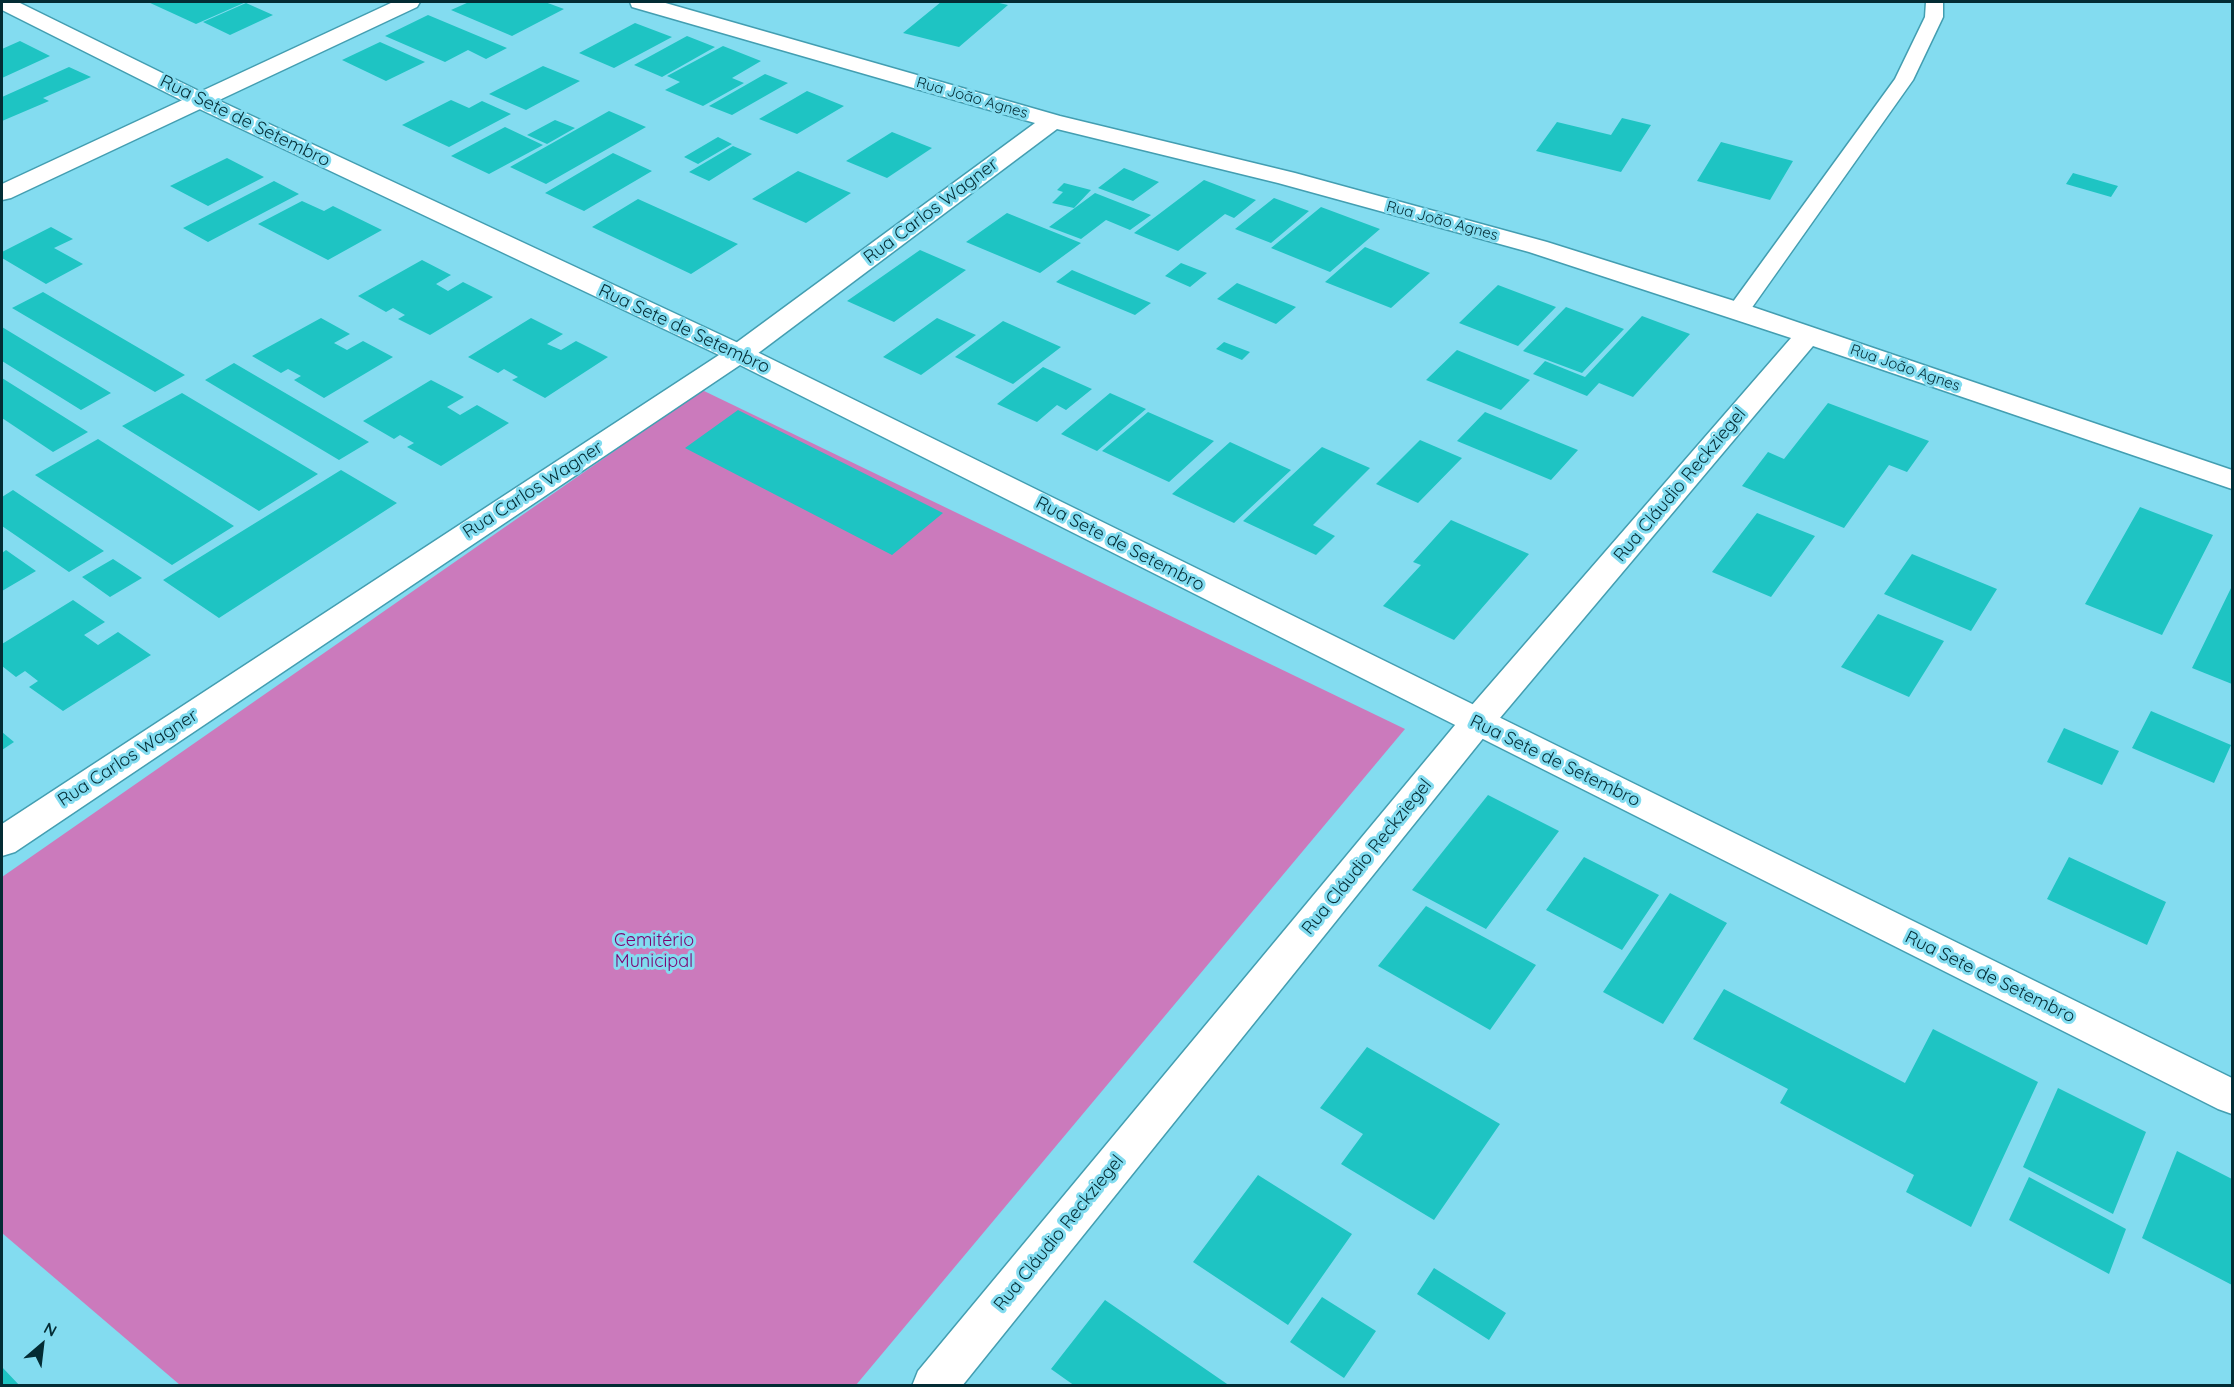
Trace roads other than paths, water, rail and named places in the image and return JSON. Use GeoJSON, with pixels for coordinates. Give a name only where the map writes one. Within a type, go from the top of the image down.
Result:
{"type":"FeatureCollection","features":[{"type":"Feature","properties":{"kind":"street","name":"Rua Sete de Setembro"},"geometry":{"type":"LineString","coordinates":[[2,2],[199,100],[739,354],[2232,1097]]}},
{"type":"Feature","properties":{"kind":"street"},"geometry":{"type":"LineString","coordinates":[[2,193],[409,2]]}},
{"type":"Feature","properties":{"kind":"street","name":"Rua João Agnes"},"geometry":{"type":"LineString","coordinates":[[640,2],[1053,121],[1286,178],[1538,247],[1738,311],[2232,480]]}},
{"type":"Feature","properties":{"kind":"street","name":"Rua Carlos Wagner"},"geometry":{"type":"LineString","coordinates":[[2,842],[739,354],[1053,121]]}},
{"type":"Feature","properties":{"kind":"street","name":"Rua Cláudio Reckziegel"},"geometry":{"type":"LineString","coordinates":[[934,1386],[1477,722],[1808,335]]}},
{"type":"Feature","properties":{"kind":"lane"},"geometry":{"type":"LineString","coordinates":[[1738,311],[1904,80],[1934,17],[1935,2]]}},
{"type":"Feature","properties":{"kind":"park label","name":"Cemitério Municipal"},"geometry":{"type":"Point","coordinates":[654,951]}}]}
